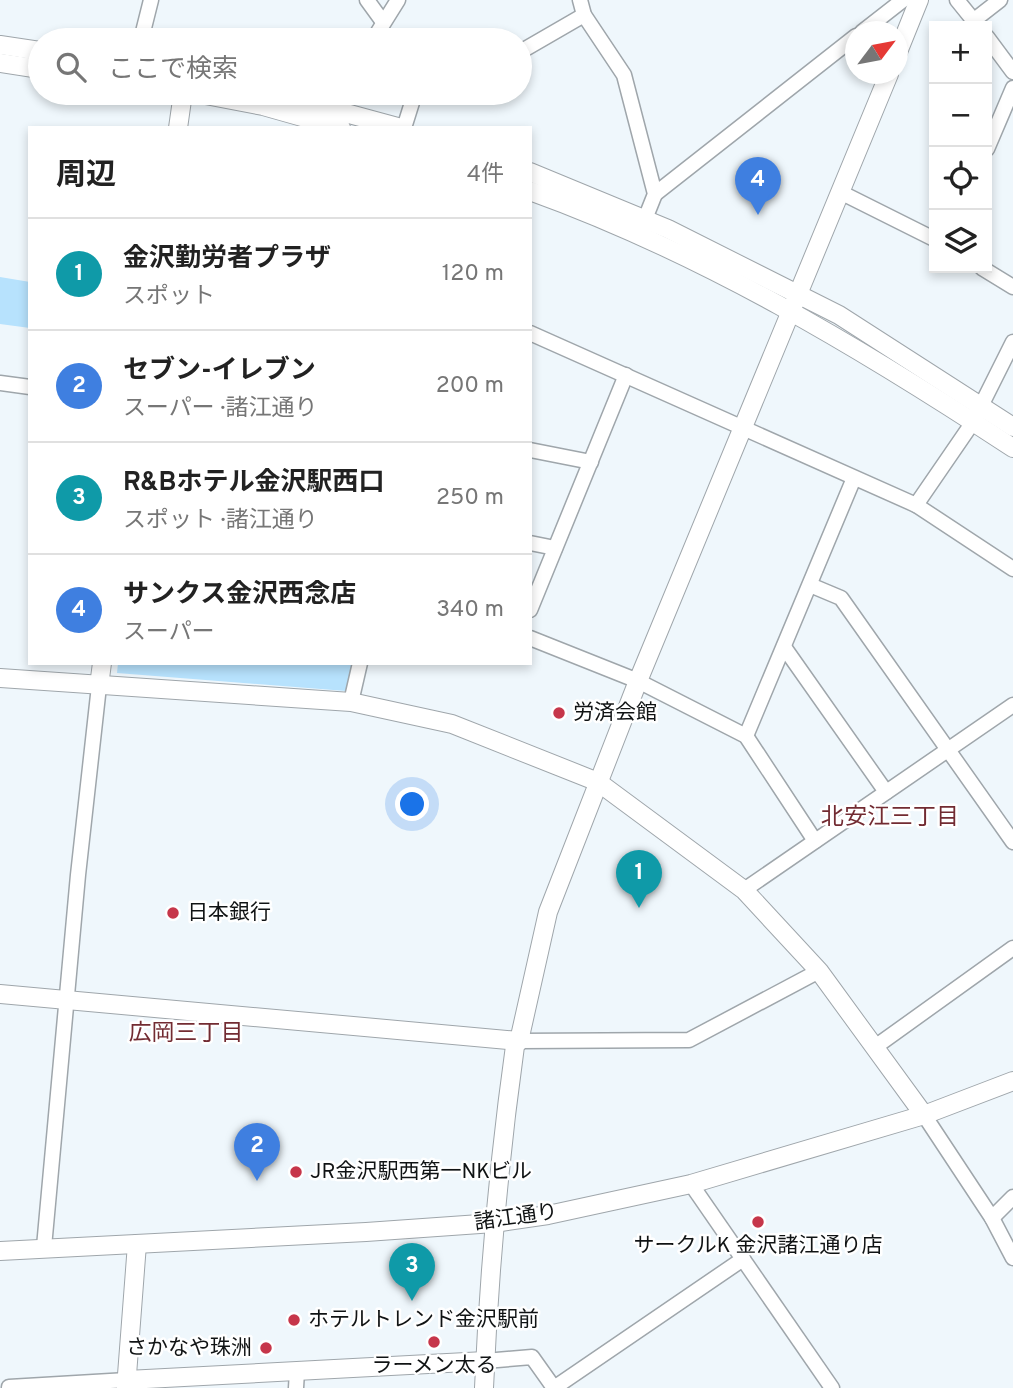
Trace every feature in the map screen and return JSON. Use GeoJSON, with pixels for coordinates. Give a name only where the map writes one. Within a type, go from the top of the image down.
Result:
{"type":"FeatureCollection","features":[{"type":"Feature","properties":{"kind":"street"},"geometry":{"type":"LineString","coordinates":[[144,28],[151,0]]}},
{"type":"Feature","properties":{"kind":"street"},"geometry":{"type":"LineString","coordinates":[[367,0],[383,22]]}},
{"type":"Feature","properties":{"kind":"street"},"geometry":{"type":"LineString","coordinates":[[380,28],[398,0]]}},
{"type":"Feature","properties":{"kind":"street"},"geometry":{"type":"LineString","coordinates":[[580,0],[584,16],[624,75],[655,194]]}},
{"type":"Feature","properties":{"kind":"street"},"geometry":{"type":"LineString","coordinates":[[876,21],[903,0]]}},
{"type":"Feature","properties":{"kind":"street"},"geometry":{"type":"LineString","coordinates":[[908,27],[919,0]]}},
{"type":"Feature","properties":{"kind":"street"},"geometry":{"type":"LineString","coordinates":[[957,0],[973,21]]}},
{"type":"Feature","properties":{"kind":"street"},"geometry":{"type":"LineString","coordinates":[[978,21],[1000,0]]}},
{"type":"Feature","properties":{"kind":"street"},"geometry":{"type":"LineString","coordinates":[[532,45],[584,16]]}},
{"type":"Feature","properties":{"kind":"street"},"geometry":{"type":"LineString","coordinates":[[992,44],[1013,72]]}},
{"type":"Feature","properties":{"kind":"street"},"geometry":{"type":"LineString","coordinates":[[0,45],[28,49]]}},
{"type":"Feature","properties":{"kind":"street"},"geometry":{"type":"LineString","coordinates":[[645,219],[655,194],[845,45]]}},
{"type":"Feature","properties":{"kind":"street"},"geometry":{"type":"LineString","coordinates":[[0,63],[28,67]]}},
{"type":"Feature","properties":{"kind":"street"},"geometry":{"type":"LineString","coordinates":[[484,1388],[503,1128],[515,1046],[519,1041],[548,912],[638,681],[884,84]]}},
{"type":"Feature","properties":{"kind":"street"},"geometry":{"type":"LineString","coordinates":[[988,147],[1013,88]]}},
{"type":"Feature","properties":{"kind":"street"},"geometry":{"type":"LineString","coordinates":[[178,126],[181,105]]}},
{"type":"Feature","properties":{"kind":"street"},"geometry":{"type":"LineString","coordinates":[[257,105],[392,126]]}},
{"type":"Feature","properties":{"kind":"street"},"geometry":{"type":"LineString","coordinates":[[304,105],[334,116]]}},
{"type":"Feature","properties":{"kind":"street"},"geometry":{"type":"LineString","coordinates":[[404,126],[411,105]]}},
{"type":"Feature","properties":{"kind":"street"},"geometry":{"type":"LineString","coordinates":[[532,173],[620,226],[790,312],[977,414],[1013,427]]}},
{"type":"Feature","properties":{"kind":"street"},"geometry":{"type":"LineString","coordinates":[[532,191],[579,200],[645,219],[798,293],[850,322],[977,414],[1013,448]]}},
{"type":"Feature","properties":{"kind":"street"},"geometry":{"type":"LineString","coordinates":[[840,192],[929,236]]}},
{"type":"Feature","properties":{"kind":"street"},"geometry":{"type":"LineString","coordinates":[[990,273],[1013,287]]}},
{"type":"Feature","properties":{"kind":"street"},"geometry":{"type":"LineString","coordinates":[[532,334],[916,505],[1013,569]]}},
{"type":"Feature","properties":{"kind":"street"},"geometry":{"type":"LineString","coordinates":[[916,505],[977,414],[1013,342]]}},
{"type":"Feature","properties":{"kind":"street"},"geometry":{"type":"LineString","coordinates":[[532,605],[626,375]]}},
{"type":"Feature","properties":{"kind":"street"},"geometry":{"type":"LineString","coordinates":[[0,383],[28,387]]}},
{"type":"Feature","properties":{"kind":"street"},"geometry":{"type":"LineString","coordinates":[[532,450],[591,462]]}},
{"type":"Feature","properties":{"kind":"street"},"geometry":{"type":"LineString","coordinates":[[746,736],[854,478]]}},
{"type":"Feature","properties":{"kind":"street"},"geometry":{"type":"LineString","coordinates":[[532,543],[555,548]]}},
{"type":"Feature","properties":{"kind":"street"},"geometry":{"type":"LineString","coordinates":[[810,585],[841,598],[1013,842]]}},
{"type":"Feature","properties":{"kind":"street"},"geometry":{"type":"LineString","coordinates":[[532,639],[638,681],[746,736],[816,841]]}},
{"type":"Feature","properties":{"kind":"street"},"geometry":{"type":"LineString","coordinates":[[784,647],[886,792]]}},
{"type":"Feature","properties":{"kind":"street"},"geometry":{"type":"LineString","coordinates":[[44,1247],[78,875],[102,665]]}},
{"type":"Feature","properties":{"kind":"street"},"geometry":{"type":"LineString","coordinates":[[351,702],[360,665]]}},
{"type":"Feature","properties":{"kind":"street"},"geometry":{"type":"LineString","coordinates":[[0,678],[351,702],[452,724],[598,782],[744,890],[819,971],[924,1115],[992,1218],[1013,1258]]}},
{"type":"Feature","properties":{"kind":"street"},"geometry":{"type":"LineString","coordinates":[[744,890],[1013,705]]}},
{"type":"Feature","properties":{"kind":"street"},"geometry":{"type":"LineString","coordinates":[[875,1047],[1013,948]]}},
{"type":"Feature","properties":{"kind":"street"},"geometry":{"type":"LineString","coordinates":[[0,994],[519,1041],[690,1040],[819,971]]}},
{"type":"Feature","properties":{"kind":"street","name":"諸江通り"},"geometry":{"type":"LineString","coordinates":[[0,1251],[494,1223],[548,1215],[691,1184],[924,1115],[1013,1081]]}},
{"type":"Feature","properties":{"kind":"street"},"geometry":{"type":"LineString","coordinates":[[691,1184],[832,1388]]}},
{"type":"Feature","properties":{"kind":"street"},"geometry":{"type":"LineString","coordinates":[[992,1218],[1013,1197]]}},
{"type":"Feature","properties":{"kind":"street"},"geometry":{"type":"LineString","coordinates":[[126,1384],[137,1244]]}},
{"type":"Feature","properties":{"kind":"street"},"geometry":{"type":"LineString","coordinates":[[9,1387],[297,1380],[532,1357],[554,1388],[743,1259]]}},
{"type":"Feature","properties":{"kind":"shaded area"},"geometry":{"type":"Polygon","coordinates":[[[0,277],[28,282],[28,328],[0,324],[0,277]]]}},
{"type":"Feature","properties":{"kind":"shaded area"},"geometry":{"type":"Polygon","coordinates":[[[118,665],[352,665],[346,691],[117,673],[118,665]]]}},
{"type":"Feature","properties":{"kind":"place","name":"サンクス金沢西念店"},"geometry":{"type":"Point","coordinates":[758,215]}},
{"type":"Feature","properties":{"kind":"place","name":"労済会館"},"geometry":{"type":"Point","coordinates":[559,713]}},
{"type":"Feature","properties":{"kind":"place","name":"金沢勤労者プラザ"},"geometry":{"type":"Point","coordinates":[639,908]}},
{"type":"Feature","properties":{"kind":"place","name":"日本銀行"},"geometry":{"type":"Point","coordinates":[173,913]}},
{"type":"Feature","properties":{"kind":"place","name":"JR金沢駅西第一NKビル"},"geometry":{"type":"Point","coordinates":[296,1172]}},
{"type":"Feature","properties":{"kind":"place","name":"セブン-イレブン"},"geometry":{"type":"Point","coordinates":[257,1181]}},
{"type":"Feature","properties":{"kind":"place","name":"サークルK 金沢諸江通り店"},"geometry":{"type":"Point","coordinates":[758,1222]}},
{"type":"Feature","properties":{"kind":"place","name":"R&Bホテル金沢駅西口"},"geometry":{"type":"Point","coordinates":[412,1301]}},
{"type":"Feature","properties":{"kind":"place","name":"ホテルトレンド金沢駅前"},"geometry":{"type":"Point","coordinates":[294,1320]}},
{"type":"Feature","properties":{"kind":"place","name":"ラーメン太る"},"geometry":{"type":"Point","coordinates":[434,1342]}},
{"type":"Feature","properties":{"kind":"place","name":"さかなや珠洲"},"geometry":{"type":"Point","coordinates":[266,1348]}},
{"type":"Feature","properties":{"kind":"district","name":"北安江三丁目"},"geometry":{"type":"Point","coordinates":[890,818]}},
{"type":"Feature","properties":{"kind":"district","name":"広岡三丁目"},"geometry":{"type":"Point","coordinates":[186,1034]}}]}
